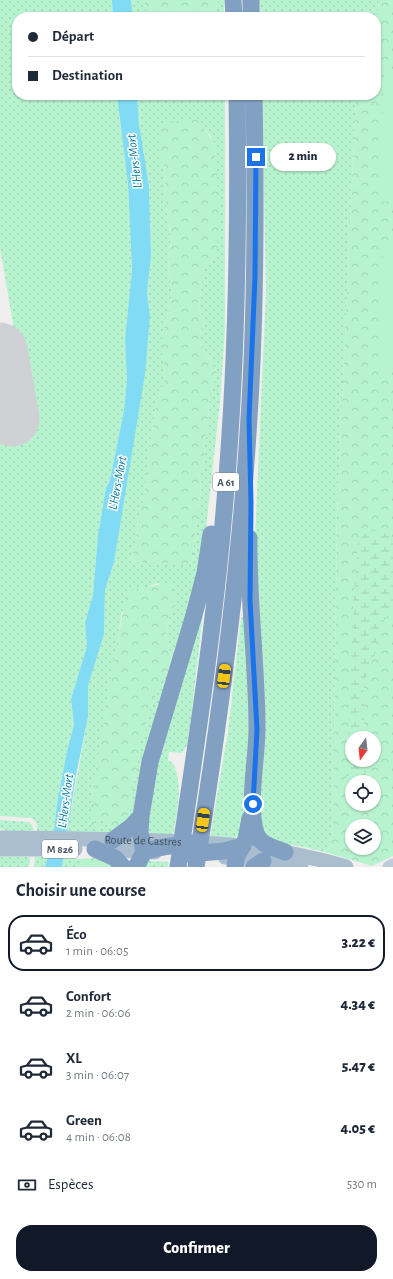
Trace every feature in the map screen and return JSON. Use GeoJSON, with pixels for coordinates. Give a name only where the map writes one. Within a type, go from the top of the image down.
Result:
{"type":"FeatureCollection","features":[{"type":"Feature","properties":{"kind":"highway"},"geometry":{"type":"LineString","coordinates":[[233,0],[234,12]]}},
{"type":"Feature","properties":{"kind":"highway"},"geometry":{"type":"LineString","coordinates":[[251,0],[251,12]]}},
{"type":"Feature","properties":{"kind":"highway","name":"A 61"},"geometry":{"type":"LineString","coordinates":[[189,858],[227,476],[238,248],[236,100]]}},
{"type":"Feature","properties":{"kind":"highway","name":"A 61"},"geometry":{"type":"LineString","coordinates":[[189,858],[230,624],[249,419],[256,235],[254,100]]}},
{"type":"Feature","properties":{"kind":"highway"},"geometry":{"type":"LineString","coordinates":[[249,419],[251,503],[250,600],[257,730],[253,804],[255,831],[258,838],[266,845],[270,861]]}},
{"type":"Feature","properties":{"kind":"highway"},"geometry":{"type":"LineString","coordinates":[[150,846],[141,816],[150,762],[200,592],[210,545],[217,486],[227,476]]}},
{"type":"Feature","properties":{"kind":"highway"},"geometry":{"type":"LineString","coordinates":[[150,846],[175,847],[189,858],[231,854],[253,804]]}},
{"type":"Feature","properties":{"kind":"highway"},"geometry":{"type":"LineString","coordinates":[[113,840],[132,826],[141,816]]}},
{"type":"Feature","properties":{"kind":"highway"},"geometry":{"type":"LineString","coordinates":[[95,844],[115,858],[123,867]]}},
{"type":"Feature","properties":{"kind":"highway"},"geometry":{"type":"LineString","coordinates":[[136,867],[150,846]]}},
{"type":"Feature","properties":{"kind":"main road","name":"Route de Castres"},"geometry":{"type":"LineString","coordinates":[[95,844],[113,840],[150,846]]}},
{"type":"Feature","properties":{"kind":"main road","name":"Route de Castres"},"geometry":{"type":"LineString","coordinates":[[0,841],[150,846]]}},
{"type":"Feature","properties":{"kind":"main road"},"geometry":{"type":"LineString","coordinates":[[231,854],[301,867]]}},
{"type":"Feature","properties":{"kind":"main road"},"geometry":{"type":"LineString","coordinates":[[231,854],[270,861],[307,856],[346,867]]}},
{"type":"Feature","properties":{"kind":"street"},"geometry":{"type":"LineString","coordinates":[[389,867],[393,865]]}},
{"type":"Feature","properties":{"kind":"green space"},"geometry":{"type":"Polygon","coordinates":[[[0,0],[112,0],[113,12],[12,12],[12,100],[118,100],[128,184],[132,270],[125,339],[127,380],[124,410],[110,480],[106,488],[98,535],[93,595],[85,623],[87,646],[71,699],[74,725],[67,751],[57,804],[54,831],[37,831],[37,824],[32,818],[0,816],[0,422],[29,417],[0,248],[0,0]]]}},
{"type":"Feature","properties":{"kind":"green space"},"geometry":{"type":"Polygon","coordinates":[[[131,0],[144,0],[147,12],[132,12],[131,0]]]}},
{"type":"Feature","properties":{"kind":"green space"},"geometry":{"type":"Polygon","coordinates":[[[144,0],[218,0],[215,12],[147,12],[144,0]]]}},
{"type":"Feature","properties":{"kind":"green space"},"geometry":{"type":"Polygon","coordinates":[[[218,0],[224,0],[224,12],[215,12],[218,0]]]}},
{"type":"Feature","properties":{"kind":"green space"},"geometry":{"type":"Polygon","coordinates":[[[259,0],[379,0],[378,12],[259,12],[259,0]]]}},
{"type":"Feature","properties":{"kind":"green space"},"geometry":{"type":"Polygon","coordinates":[[[379,0],[393,0],[393,856],[372,866],[328,853],[333,823],[337,514],[356,100],[381,100],[381,12],[378,12],[379,0]]]}},
{"type":"Feature","properties":{"kind":"green space"},"geometry":{"type":"Polygon","coordinates":[[[384,73],[393,73],[393,202],[379,201],[384,73]]]}},
{"type":"Feature","properties":{"kind":"green space"},"geometry":{"type":"Polygon","coordinates":[[[137,100],[225,100],[225,330],[220,402],[201,564],[132,821],[109,833],[67,832],[88,717],[88,686],[104,634],[105,590],[114,562],[150,316],[147,292],[151,256],[149,186],[139,124],[137,100]],[[202,128],[159,157],[164,166],[167,214],[171,239],[168,267],[172,293],[162,336],[162,356],[166,379],[160,390],[155,412],[144,499],[138,517],[136,542],[131,560],[137,562],[177,564],[194,562],[193,554],[201,486],[199,475],[203,465],[210,394],[217,372],[199,341],[205,321],[199,309],[203,269],[217,254],[215,145],[210,135],[202,128]],[[158,583],[144,588],[122,612],[91,800],[96,824],[98,818],[108,823],[112,828],[130,811],[131,797],[140,751],[140,741],[146,730],[147,717],[162,680],[170,667],[171,658],[166,634],[170,613],[176,601],[158,583]]]}},
{"type":"Feature","properties":{"kind":"green space"},"geometry":{"type":"Polygon","coordinates":[[[162,100],[186,100],[163,101],[162,100]]]}},
{"type":"Feature","properties":{"kind":"green space"},"geometry":{"type":"Polygon","coordinates":[[[262,100],[356,100],[337,514],[333,823],[328,853],[304,847],[272,842],[261,831],[253,583],[266,292],[262,100]]]}},
{"type":"Feature","properties":{"kind":"green space"},"geometry":{"type":"Polygon","coordinates":[[[197,119],[215,145],[220,219],[217,254],[203,269],[199,309],[205,321],[199,341],[217,372],[210,394],[203,465],[199,475],[201,486],[193,554],[194,562],[177,564],[137,562],[131,560],[136,542],[138,517],[144,498],[155,412],[160,390],[166,379],[162,356],[162,336],[172,293],[168,267],[171,239],[167,214],[164,166],[159,157],[162,128],[165,122],[197,119]]]}},
{"type":"Feature","properties":{"kind":"green space"},"geometry":{"type":"Polygon","coordinates":[[[383,244],[393,244],[393,367],[378,366],[383,244]]]}},
{"type":"Feature","properties":{"kind":"green space"},"geometry":{"type":"Polygon","coordinates":[[[370,529],[384,532],[393,540],[393,609],[380,626],[376,651],[364,684],[364,731],[348,731],[354,594],[358,540],[370,529]]]}},
{"type":"Feature","properties":{"kind":"green space"},"geometry":{"type":"Polygon","coordinates":[[[171,582],[176,601],[170,613],[166,634],[171,658],[170,667],[162,680],[147,717],[146,730],[140,741],[140,751],[131,797],[130,811],[121,824],[111,828],[108,823],[98,818],[96,824],[100,826],[101,830],[97,833],[90,823],[91,800],[116,646],[128,590],[171,582]]]}},
{"type":"Feature","properties":{"kind":"green space"},"geometry":{"type":"Polygon","coordinates":[[[202,613],[188,744],[182,753],[169,752],[168,761],[172,762],[176,770],[179,789],[173,837],[151,834],[147,830],[156,768],[202,613]]]}},
{"type":"Feature","properties":{"kind":"green space"},"geometry":{"type":"Polygon","coordinates":[[[246,617],[250,773],[241,833],[234,838],[210,838],[228,731],[241,618],[246,617]]]}},
{"type":"Feature","properties":{"kind":"green space"},"geometry":{"type":"Polygon","coordinates":[[[347,767],[365,767],[366,775],[346,775],[347,767]]]}},
{"type":"Feature","properties":{"kind":"green space"},"geometry":{"type":"Polygon","coordinates":[[[0,820],[29,822],[34,830],[12,832],[0,829],[0,820]]]}},
{"type":"Feature","properties":{"kind":"green space"},"geometry":{"type":"Polygon","coordinates":[[[0,857],[30,857],[29,867],[0,867],[0,857]]]}},
{"type":"Feature","properties":{"kind":"green space"},"geometry":{"type":"Polygon","coordinates":[[[35,857],[47,857],[45,867],[34,867],[35,857]]]}},
{"type":"Feature","properties":{"kind":"green space"},"geometry":{"type":"Polygon","coordinates":[[[93,858],[112,865],[112,867],[80,867],[80,859],[93,858]]]}},
{"type":"Feature","properties":{"kind":"green space"},"geometry":{"type":"Polygon","coordinates":[[[63,859],[80,859],[80,867],[62,867],[63,859]]]}},
{"type":"Feature","properties":{"kind":"green space"},"geometry":{"type":"Polygon","coordinates":[[[149,861],[169,862],[168,867],[143,867],[149,861]]]}},
{"type":"Feature","properties":{"kind":"water"},"geometry":{"type":"Polygon","coordinates":[[[112,0],[131,0],[132,12],[113,12],[112,0]]]}},
{"type":"Feature","properties":{"kind":"water","name":"L'Hers-Mort"},"geometry":{"type":"Polygon","coordinates":[[[118,100],[137,100],[139,124],[149,186],[151,256],[147,292],[150,316],[145,374],[114,562],[105,590],[104,634],[88,686],[88,717],[76,775],[62,867],[45,867],[54,831],[57,804],[67,751],[74,725],[71,699],[87,646],[85,623],[93,595],[98,535],[106,488],[110,480],[124,410],[127,380],[125,339],[132,270],[128,184],[118,100]]]}},
{"type":"Feature","properties":{"kind":"taxiway"},"geometry":{"type":"LineString","coordinates":[[0,413],[5,407],[8,395]]}},
{"type":"Feature","properties":{"kind":"runway"},"geometry":{"type":"LineString","coordinates":[[0,350],[12,419]]}},
{"type":"Feature","properties":{"kind":"route"},"geometry":{"type":"LineString","coordinates":[[253,804],[257,730],[249,562],[251,503],[249,419],[255,277],[256,157]]}}]}
